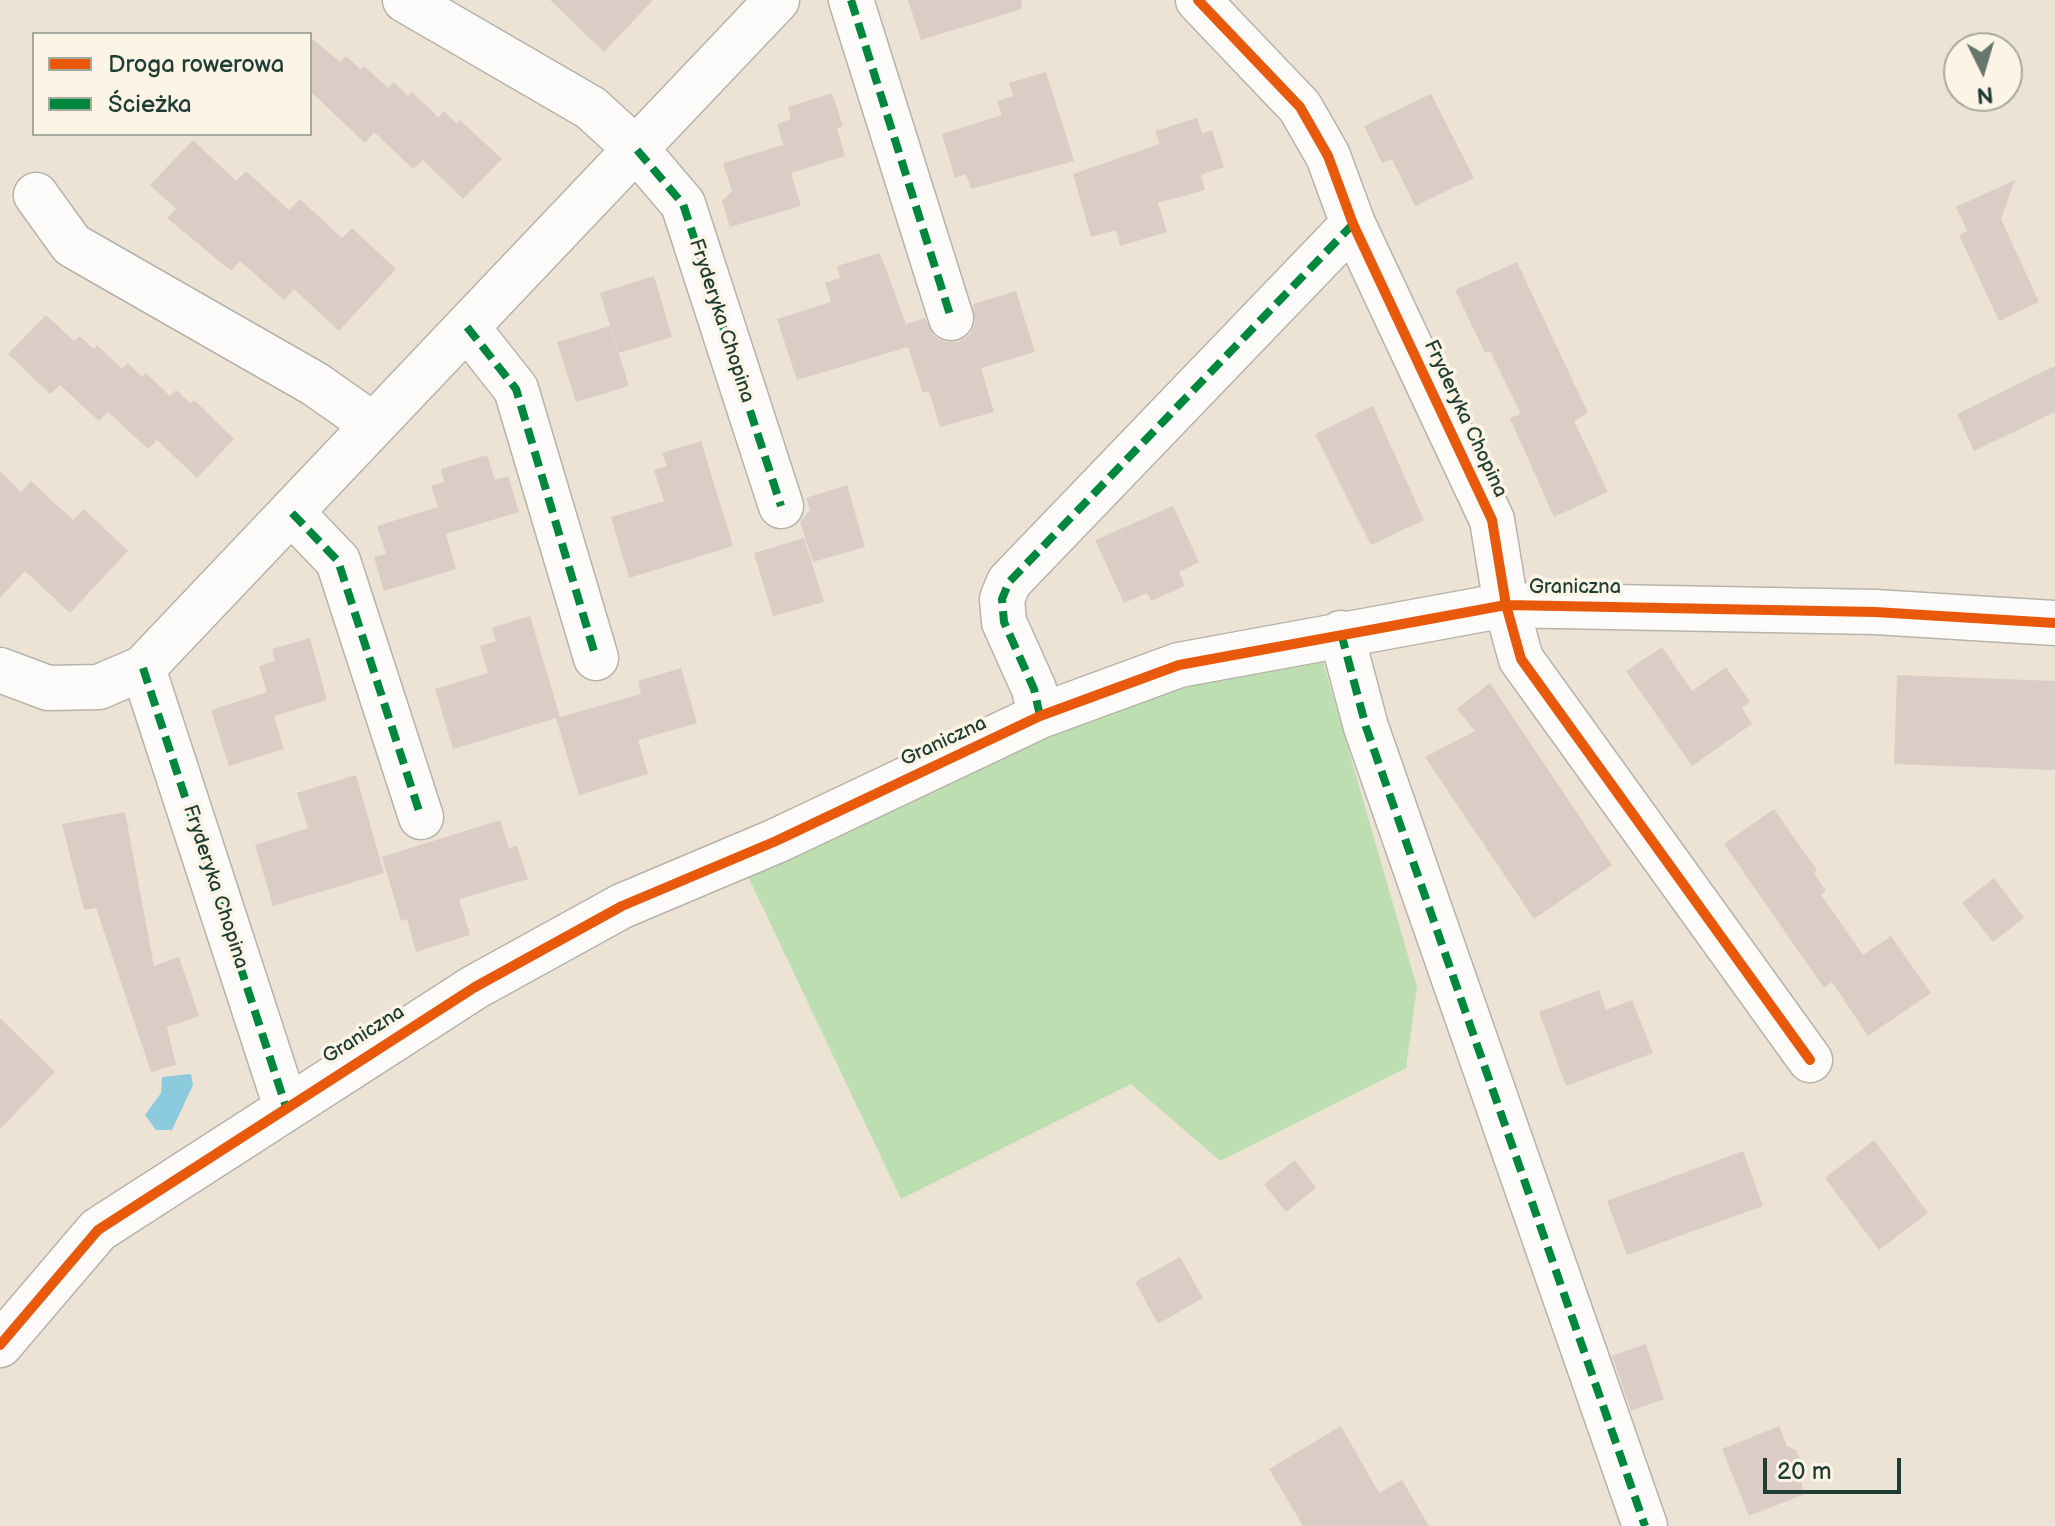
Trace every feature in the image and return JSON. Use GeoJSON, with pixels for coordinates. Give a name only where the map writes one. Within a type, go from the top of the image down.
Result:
{"type":"FeatureCollection","features":[{"type":"Feature","properties":{"kind":"street","name":"Fryderyka Chopina"},"geometry":{"type":"LineString","coordinates":[[405,0],[591,108],[637,150],[683,204],[781,506]]}},
{"type":"Feature","properties":{"kind":"street"},"geometry":{"type":"LineString","coordinates":[[0,670],[48,688],[99,687],[143,668],[777,0]]}},
{"type":"Feature","properties":{"kind":"street"},"geometry":{"type":"LineString","coordinates":[[851,0],[951,318]]}},
{"type":"Feature","properties":{"kind":"street","name":"Fryderyka Chopina"},"geometry":{"type":"LineString","coordinates":[[1198,0],[1300,107],[1328,156],[1353,224],[1492,520],[1506,605],[1521,659],[1810,1060]]}},
{"type":"Feature","properties":{"kind":"street"},"geometry":{"type":"LineString","coordinates":[[36,195],[72,245],[315,384],[372,424]]}},
{"type":"Feature","properties":{"kind":"street"},"geometry":{"type":"LineString","coordinates":[[1040,716],[1034,689],[1004,622],[1002,599],[1009,582],[1353,224]]}},
{"type":"Feature","properties":{"kind":"street"},"geometry":{"type":"LineString","coordinates":[[467,327],[516,389],[596,658]]}},
{"type":"Feature","properties":{"kind":"street"},"geometry":{"type":"LineString","coordinates":[[292,513],[338,561],[421,817]]}},
{"type":"Feature","properties":{"kind":"street","name":"Graniczna"},"geometry":{"type":"LineString","coordinates":[[0,1345],[98,1230],[475,987],[622,906],[776,841],[1040,716],[1179,665],[1506,605],[1845,611],[2055,623]]}},
{"type":"Feature","properties":{"kind":"street"},"geometry":{"type":"LineString","coordinates":[[1341,633],[1366,727],[1645,1526]]}},
{"type":"Feature","properties":{"kind":"street","name":"Fryderyka Chopina"},"geometry":{"type":"LineString","coordinates":[[143,668],[286,1107]]}},
{"type":"Feature","properties":{"kind":"green space"},"geometry":{"type":"Polygon","coordinates":[[[1318,644],[1417,987],[1406,1068],[1220,1161],[1131,1084],[901,1199],[745,870],[1054,722],[1318,644]]]}},
{"type":"Feature","properties":{"kind":"water"},"geometry":{"type":"Polygon","coordinates":[[[191,1074],[193,1085],[172,1130],[156,1130],[145,1115],[161,1093],[162,1077],[191,1074]]]}},
{"type":"Feature","properties":{"kind":"building"},"geometry":{"type":"Polygon","coordinates":[[[550,0],[653,0],[604,52],[550,0]]]}},
{"type":"Feature","properties":{"kind":"building"},"geometry":{"type":"Polygon","coordinates":[[[908,0],[1021,0],[1022,9],[921,40],[908,0]]]}},
{"type":"Feature","properties":{"kind":"building"},"geometry":{"type":"Polygon","coordinates":[[[312,39],[340,62],[346,56],[360,69],[364,66],[388,88],[394,82],[408,96],[412,92],[438,117],[444,111],[457,124],[460,120],[502,159],[463,199],[423,160],[413,169],[374,132],[365,143],[312,93],[312,39]]]}},
{"type":"Feature","properties":{"kind":"building"},"geometry":{"type":"Polygon","coordinates":[[[1046,72],[1074,161],[971,189],[966,174],[955,178],[942,134],[1002,115],[997,101],[1013,96],[1009,83],[1046,72]]]}},
{"type":"Feature","properties":{"kind":"building"},"geometry":{"type":"Polygon","coordinates":[[[832,93],[843,126],[837,128],[845,156],[791,173],[801,206],[730,227],[722,201],[732,191],[723,163],[783,145],[777,124],[791,119],[788,107],[832,93]]]}},
{"type":"Feature","properties":{"kind":"building"},"geometry":{"type":"Polygon","coordinates":[[[1431,94],[1474,178],[1415,206],[1392,159],[1382,163],[1364,126],[1431,94]]]}},
{"type":"Feature","properties":{"kind":"building"},"geometry":{"type":"Polygon","coordinates":[[[1197,118],[1202,133],[1212,130],[1224,167],[1201,175],[1205,190],[1158,203],[1167,232],[1120,246],[1116,230],[1091,237],[1073,174],[1160,144],[1155,131],[1197,118]]]}},
{"type":"Feature","properties":{"kind":"building"},"geometry":{"type":"Polygon","coordinates":[[[193,140],[236,181],[246,171],[289,210],[300,199],[342,238],[352,228],[396,269],[339,331],[294,289],[284,300],[240,261],[231,271],[167,218],[176,209],[150,185],[193,140]]]}},
{"type":"Feature","properties":{"kind":"building"},"geometry":{"type":"Polygon","coordinates":[[[2015,180],[2001,219],[2039,302],[1999,321],[1959,235],[1967,231],[1956,207],[2015,180]]]}},
{"type":"Feature","properties":{"kind":"building"},"geometry":{"type":"Polygon","coordinates":[[[880,253],[906,324],[925,318],[934,336],[945,342],[959,342],[970,334],[975,323],[973,304],[1016,291],[1035,352],[981,368],[994,412],[940,427],[929,391],[923,393],[908,347],[797,380],[777,319],[831,302],[825,283],[840,278],[837,266],[880,253]]]}},
{"type":"Feature","properties":{"kind":"building"},"geometry":{"type":"Polygon","coordinates":[[[1517,262],[1588,413],[1574,421],[1608,492],[1554,517],[1510,418],[1521,414],[1490,351],[1485,353],[1455,290],[1517,262]]]}},
{"type":"Feature","properties":{"kind":"building"},"geometry":{"type":"Polygon","coordinates":[[[654,276],[672,337],[619,353],[600,293],[654,276]]]}},
{"type":"Feature","properties":{"kind":"building"},"geometry":{"type":"Polygon","coordinates":[[[46,315],[74,341],[79,336],[94,349],[97,345],[122,369],[128,363],[142,377],[146,373],[170,396],[176,390],[190,403],[194,400],[234,439],[197,478],[157,440],[148,449],[108,412],[99,421],[60,385],[50,394],[8,354],[46,315]]]}},
{"type":"Feature","properties":{"kind":"building"},"geometry":{"type":"Polygon","coordinates":[[[610,326],[629,386],[576,402],[557,342],[610,326]]]}},
{"type":"Feature","properties":{"kind":"building"},"geometry":{"type":"Polygon","coordinates":[[[2055,366],[2055,412],[1974,451],[1957,414],[2055,366]]]}},
{"type":"Feature","properties":{"kind":"building"},"geometry":{"type":"Polygon","coordinates":[[[1373,406],[1424,520],[1371,545],[1315,434],[1373,406]]]}},
{"type":"Feature","properties":{"kind":"building"},"geometry":{"type":"Polygon","coordinates":[[[701,441],[733,546],[629,578],[611,517],[664,501],[654,470],[667,466],[662,453],[701,441]]]}},
{"type":"Feature","properties":{"kind":"building"},"geometry":{"type":"Polygon","coordinates":[[[487,455],[495,480],[508,476],[519,512],[446,534],[456,569],[384,591],[374,557],[386,554],[377,526],[438,507],[431,486],[444,482],[441,469],[487,455]]]}},
{"type":"Feature","properties":{"kind":"building"},"geometry":{"type":"Polygon","coordinates":[[[0,471],[21,492],[31,481],[73,520],[84,509],[128,551],[70,613],[25,571],[0,598],[0,471]]]}},
{"type":"Feature","properties":{"kind":"building"},"geometry":{"type":"Polygon","coordinates":[[[847,485],[865,547],[813,562],[800,522],[810,510],[806,498],[847,485]]]}},
{"type":"Feature","properties":{"kind":"building"},"geometry":{"type":"Polygon","coordinates":[[[1173,506],[1199,562],[1179,572],[1185,586],[1151,601],[1147,593],[1124,603],[1095,540],[1173,506]]]}},
{"type":"Feature","properties":{"kind":"building"},"geometry":{"type":"Polygon","coordinates":[[[804,538],[824,602],[773,616],[754,553],[804,538]]]}},
{"type":"Feature","properties":{"kind":"building"},"geometry":{"type":"Polygon","coordinates":[[[530,616],[560,717],[453,749],[435,689],[488,673],[480,646],[496,641],[492,628],[530,616]]]}},
{"type":"Feature","properties":{"kind":"building"},"geometry":{"type":"Polygon","coordinates":[[[310,638],[327,700],[274,716],[284,749],[229,766],[211,710],[267,692],[259,666],[275,661],[272,649],[310,638]]]}},
{"type":"Feature","properties":{"kind":"building"},"geometry":{"type":"Polygon","coordinates":[[[1662,647],[1692,691],[1726,667],[1750,702],[1742,708],[1752,724],[1692,766],[1626,671],[1662,647]]]}},
{"type":"Feature","properties":{"kind":"building"},"geometry":{"type":"Polygon","coordinates":[[[681,668],[697,723],[638,740],[648,774],[579,795],[556,718],[641,694],[638,681],[681,668]]]}},
{"type":"Feature","properties":{"kind":"building"},"geometry":{"type":"Polygon","coordinates":[[[1897,675],[2055,681],[2055,770],[1894,764],[1897,675]]]}},
{"type":"Feature","properties":{"kind":"building"},"geometry":{"type":"Polygon","coordinates":[[[1490,683],[1612,865],[1534,919],[1425,757],[1475,731],[1457,709],[1490,683]]]}},
{"type":"Feature","properties":{"kind":"building"},"geometry":{"type":"Polygon","coordinates":[[[356,775],[384,873],[273,906],[255,845],[308,828],[297,793],[356,775]]]}},
{"type":"Feature","properties":{"kind":"building"},"geometry":{"type":"Polygon","coordinates":[[[1774,809],[1817,870],[1814,873],[1826,891],[1821,895],[1863,955],[1891,936],[1931,993],[1868,1036],[1832,982],[1824,988],[1724,844],[1774,809]]]}},
{"type":"Feature","properties":{"kind":"building"},"geometry":{"type":"Polygon","coordinates":[[[125,812],[154,966],[179,957],[199,1016],[167,1027],[176,1065],[151,1072],[96,908],[84,910],[62,824],[125,812]]]}},
{"type":"Feature","properties":{"kind":"building"},"geometry":{"type":"Polygon","coordinates":[[[500,820],[509,848],[517,846],[528,879],[459,899],[470,935],[416,952],[407,919],[401,921],[382,857],[500,820]]]}},
{"type":"Feature","properties":{"kind":"building"},"geometry":{"type":"Polygon","coordinates":[[[1994,878],[2024,918],[1993,942],[1962,903],[1994,878]]]}},
{"type":"Feature","properties":{"kind":"building"},"geometry":{"type":"Polygon","coordinates":[[[1599,990],[1606,1010],[1632,1000],[1653,1053],[1566,1086],[1539,1012],[1599,990]]]}},
{"type":"Feature","properties":{"kind":"building"},"geometry":{"type":"Polygon","coordinates":[[[0,1018],[55,1072],[0,1129],[0,1018]]]}},
{"type":"Feature","properties":{"kind":"building"},"geometry":{"type":"Polygon","coordinates":[[[1874,1140],[1928,1213],[1879,1250],[1825,1178],[1874,1140]]]}},
{"type":"Feature","properties":{"kind":"building"},"geometry":{"type":"Polygon","coordinates":[[[1743,1151],[1763,1206],[1627,1255],[1607,1201],[1743,1151]]]}},
{"type":"Feature","properties":{"kind":"building"},"geometry":{"type":"Polygon","coordinates":[[[1295,1160],[1316,1188],[1286,1212],[1264,1184],[1295,1160]]]}},
{"type":"Feature","properties":{"kind":"building"},"geometry":{"type":"Polygon","coordinates":[[[1180,1257],[1203,1298],[1158,1324],[1135,1282],[1180,1257]]]}},
{"type":"Feature","properties":{"kind":"building"},"geometry":{"type":"Polygon","coordinates":[[[1646,1344],[1664,1399],[1631,1411],[1612,1356],[1646,1344]]]}},
{"type":"Feature","properties":{"kind":"building"},"geometry":{"type":"Polygon","coordinates":[[[1341,1426],[1379,1493],[1402,1480],[1429,1526],[1303,1526],[1269,1469],[1341,1426]]]}},
{"type":"Feature","properties":{"kind":"building"},"geometry":{"type":"Polygon","coordinates":[[[1779,1426],[1787,1446],[1796,1450],[1802,1464],[1798,1474],[1805,1494],[1749,1516],[1722,1449],[1779,1426]]]}},
{"type":"Feature","properties":{"kind":"marked path"},"geometry":{"type":"LineString","coordinates":[[851,0],[951,318]]}},
{"type":"Feature","properties":{"kind":"marked path"},"geometry":{"type":"LineString","coordinates":[[637,150],[683,204],[781,506]]}},
{"type":"Feature","properties":{"kind":"marked path"},"geometry":{"type":"LineString","coordinates":[[1040,716],[1034,689],[1004,622],[1002,599],[1009,582],[1353,224]]}},
{"type":"Feature","properties":{"kind":"marked path"},"geometry":{"type":"LineString","coordinates":[[467,327],[516,389],[596,658]]}},
{"type":"Feature","properties":{"kind":"marked path"},"geometry":{"type":"LineString","coordinates":[[292,513],[338,561],[421,817]]}},
{"type":"Feature","properties":{"kind":"marked path"},"geometry":{"type":"LineString","coordinates":[[1341,633],[1366,727],[1645,1526]]}},
{"type":"Feature","properties":{"kind":"marked path"},"geometry":{"type":"LineString","coordinates":[[143,668],[286,1107]]}},
{"type":"Feature","properties":{"kind":"cycle path"},"geometry":{"type":"LineString","coordinates":[[1198,0],[1300,107],[1328,156],[1353,224],[1492,520],[1506,605],[1521,659],[1810,1060]]}},
{"type":"Feature","properties":{"kind":"cycle path"},"geometry":{"type":"LineString","coordinates":[[0,1345],[98,1230],[475,987],[622,906],[776,841],[1040,716],[1179,665],[1506,605],[1875,612],[2055,623]]}}]}
